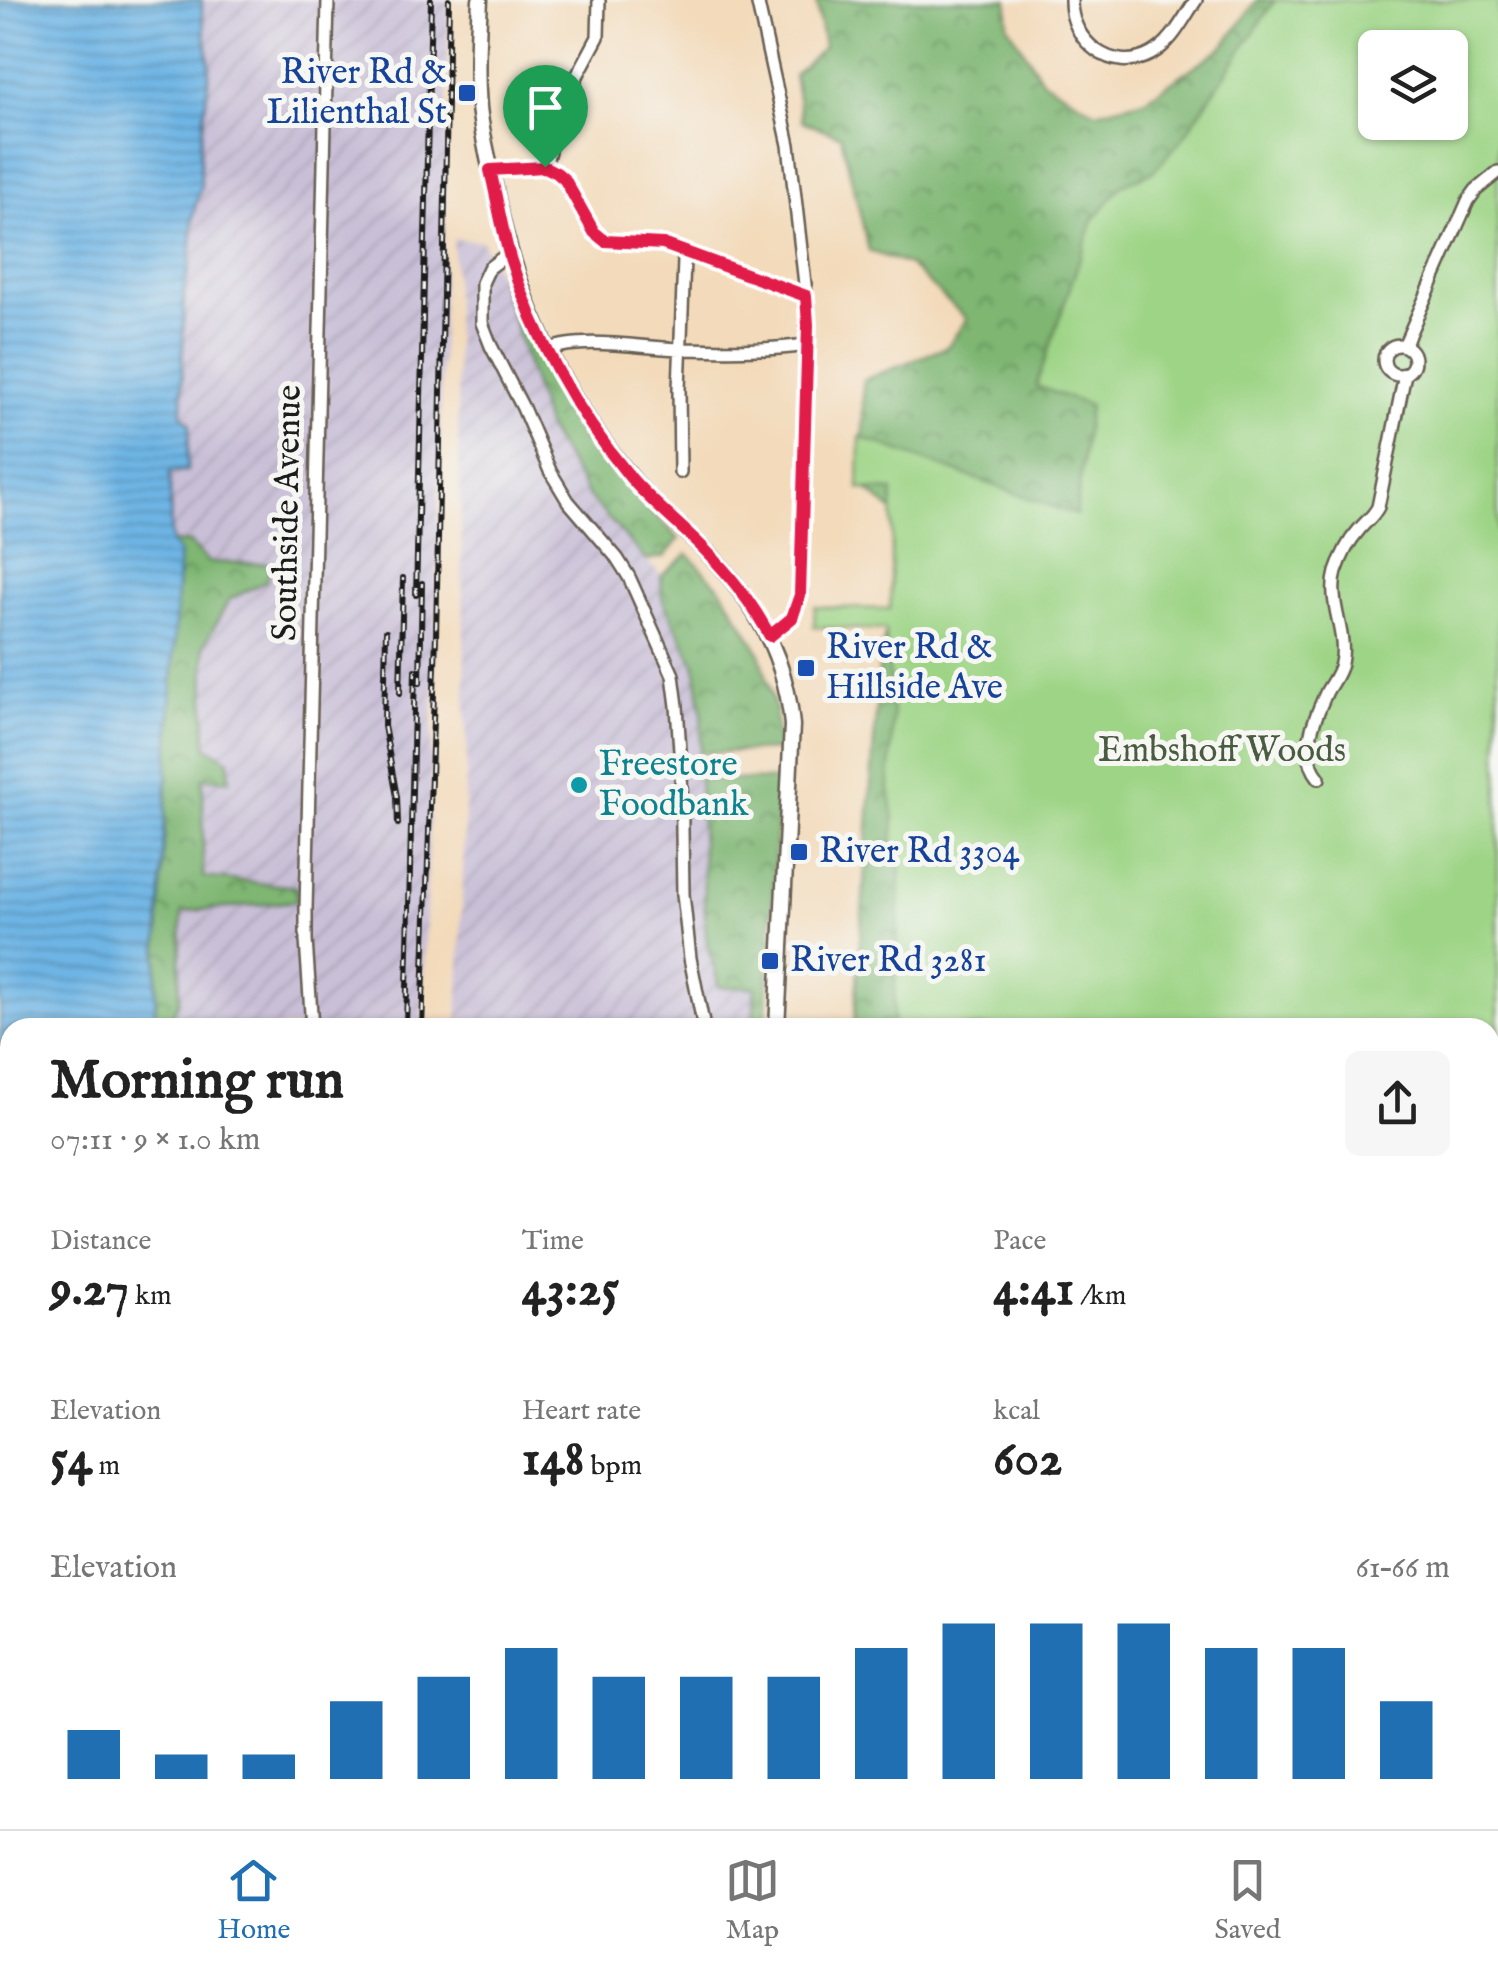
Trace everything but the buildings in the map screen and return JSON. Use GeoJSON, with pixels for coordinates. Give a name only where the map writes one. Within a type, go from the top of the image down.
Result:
{"type":"FeatureCollection","features":[{"type":"Feature","properties":{"kind":"main road"},"geometry":{"type":"LineString","coordinates":[[480,0],[480,111],[509,252],[524,300],[573,397],[609,450],[633,480],[729,575],[757,613],[770,636],[789,696],[792,725],[777,1018]]}},
{"type":"Feature","properties":{"kind":"street","name":"Southside Avenue"},"geometry":{"type":"LineString","coordinates":[[311,1018],[306,924],[328,0]]}},
{"type":"Feature","properties":{"kind":"street"},"geometry":{"type":"LineString","coordinates":[[545,167],[569,91],[598,38],[599,0]]}},
{"type":"Feature","properties":{"kind":"street"},"geometry":{"type":"LineString","coordinates":[[758,0],[790,146],[808,325],[800,595],[792,618],[770,636]]}},
{"type":"Feature","properties":{"kind":"street"},"geometry":{"type":"LineString","coordinates":[[1071,0],[1072,17],[1084,40],[1102,54],[1129,60],[1152,54],[1167,42],[1196,0]]}},
{"type":"Feature","properties":{"kind":"street"},"geometry":{"type":"LineString","coordinates":[[490,170],[545,167],[565,180],[600,238],[663,244],[806,296]]}},
{"type":"Feature","properties":{"kind":"street"},"geometry":{"type":"LineString","coordinates":[[1404,346],[1468,201],[1498,172]]}},
{"type":"Feature","properties":{"kind":"street"},"geometry":{"type":"LineString","coordinates":[[680,472],[684,260],[681,251]]}},
{"type":"Feature","properties":{"kind":"street"},"geometry":{"type":"LineString","coordinates":[[509,252],[488,268],[482,283],[482,324],[490,346],[568,501],[629,577],[673,676],[681,766],[683,894],[702,1018]]}},
{"type":"Feature","properties":{"kind":"street"},"geometry":{"type":"LineString","coordinates":[[548,350],[573,344],[682,349],[806,346]]}},
{"type":"Feature","properties":{"kind":"street"},"geometry":{"type":"LineString","coordinates":[[1318,778],[1310,762],[1309,740],[1343,653],[1335,575],[1349,543],[1378,507],[1405,374],[1414,360],[1404,346],[1390,348],[1384,365],[1391,373],[1405,374]]}},
{"type":"Feature","properties":{"kind":"shaded area"},"geometry":{"type":"Polygon","coordinates":[[[202,0],[449,0],[436,636],[422,1018],[155,1018],[179,553],[171,542],[170,471],[187,470],[190,423],[182,415],[184,289],[190,265],[193,215],[201,185],[200,151],[209,67],[202,0]]]}},
{"type":"Feature","properties":{"kind":"shaded area"},"geometry":{"type":"Polygon","coordinates":[[[453,239],[482,241],[589,497],[661,576],[662,599],[695,663],[702,714],[699,779],[755,987],[753,1018],[458,1018],[467,744],[453,239]]]}},
{"type":"Feature","properties":{"kind":"green space","name":"Embshoff Woods"},"geometry":{"type":"Polygon","coordinates":[[[816,0],[1008,0],[1008,25],[1042,80],[1096,112],[1145,100],[1223,47],[1257,0],[1498,0],[1468,30],[1358,30],[1358,140],[1373,140],[1498,676],[1498,1018],[855,1018],[880,655],[906,557],[893,511],[863,487],[863,380],[947,347],[967,319],[909,265],[869,251],[841,136],[802,121],[794,75],[824,47],[816,0]]]}},
{"type":"Feature","properties":{"kind":"green space","name":"Embshoff Woods"},"geometry":{"type":"Polygon","coordinates":[[[1275,0],[1498,0],[1498,1018],[893,1018],[901,864],[891,863],[893,714],[885,630],[814,627],[815,607],[890,609],[893,491],[859,489],[860,437],[1076,515],[1089,405],[1036,386],[1093,220],[1122,185],[1154,171],[1183,138],[1275,0]]]}},
{"type":"Feature","properties":{"kind":"green space"},"geometry":{"type":"Polygon","coordinates":[[[500,278],[553,389],[589,444],[679,539],[664,557],[646,560],[589,497],[547,428],[500,278]]]}},
{"type":"Feature","properties":{"kind":"green space"},"geometry":{"type":"Polygon","coordinates":[[[171,542],[190,543],[208,562],[272,564],[266,581],[229,600],[204,645],[206,746],[229,760],[229,780],[203,778],[203,877],[297,887],[297,901],[182,912],[179,1001],[171,1018],[155,1018],[179,553],[171,542]]]}},
{"type":"Feature","properties":{"kind":"green space"},"geometry":{"type":"Polygon","coordinates":[[[688,554],[723,591],[760,653],[775,708],[778,750],[700,753],[702,714],[695,664],[662,599],[661,576],[688,554]]]}},
{"type":"Feature","properties":{"kind":"green space"},"geometry":{"type":"Polygon","coordinates":[[[699,779],[779,780],[766,1018],[753,1018],[755,987],[719,987],[706,937],[699,779]]]}},
{"type":"Feature","properties":{"kind":"water"},"geometry":{"type":"Polygon","coordinates":[[[0,0],[202,0],[210,67],[200,151],[201,185],[193,215],[190,265],[184,289],[182,415],[190,423],[187,471],[170,472],[171,542],[179,553],[154,1018],[0,1018],[0,0]]]}},
{"type":"Feature","properties":{"kind":"railway"},"geometry":{"type":"LineString","coordinates":[[416,595],[431,0]]}},
{"type":"Feature","properties":{"kind":"railway"},"geometry":{"type":"LineString","coordinates":[[422,1018],[436,636],[449,0]]}},
{"type":"Feature","properties":{"kind":"railway"},"geometry":{"type":"LineString","coordinates":[[400,693],[403,578]]}},
{"type":"Feature","properties":{"kind":"railway"},"geometry":{"type":"LineString","coordinates":[[420,683],[422,583]]}},
{"type":"Feature","properties":{"kind":"railway"},"geometry":{"type":"LineString","coordinates":[[386,631],[384,726],[398,824]]}},
{"type":"Feature","properties":{"kind":"railway"},"geometry":{"type":"LineString","coordinates":[[406,1018],[415,670]]}},
{"type":"Feature","properties":{"kind":"place","name":"River Rd & Lilienthal St"},"geometry":{"type":"Point","coordinates":[467,93]}},
{"type":"Feature","properties":{"kind":"place","name":"River Rd & Hillside Ave"},"geometry":{"type":"Point","coordinates":[806,668]}},
{"type":"Feature","properties":{"kind":"place","name":"Freestore Foodbank"},"geometry":{"type":"Point","coordinates":[579,785]}},
{"type":"Feature","properties":{"kind":"place","name":"River Rd 3304"},"geometry":{"type":"Point","coordinates":[799,852]}},
{"type":"Feature","properties":{"kind":"place","name":"River Rd 3281"},"geometry":{"type":"Point","coordinates":[770,961]}},
{"type":"Feature","properties":{"kind":"route"},"geometry":{"type":"LineString","coordinates":[[545,167],[565,180],[594,232],[605,241],[663,244],[806,296],[800,595],[792,618],[770,636],[729,575],[633,480],[609,450],[573,397],[535,326],[509,252],[490,170],[545,167]]}}]}
